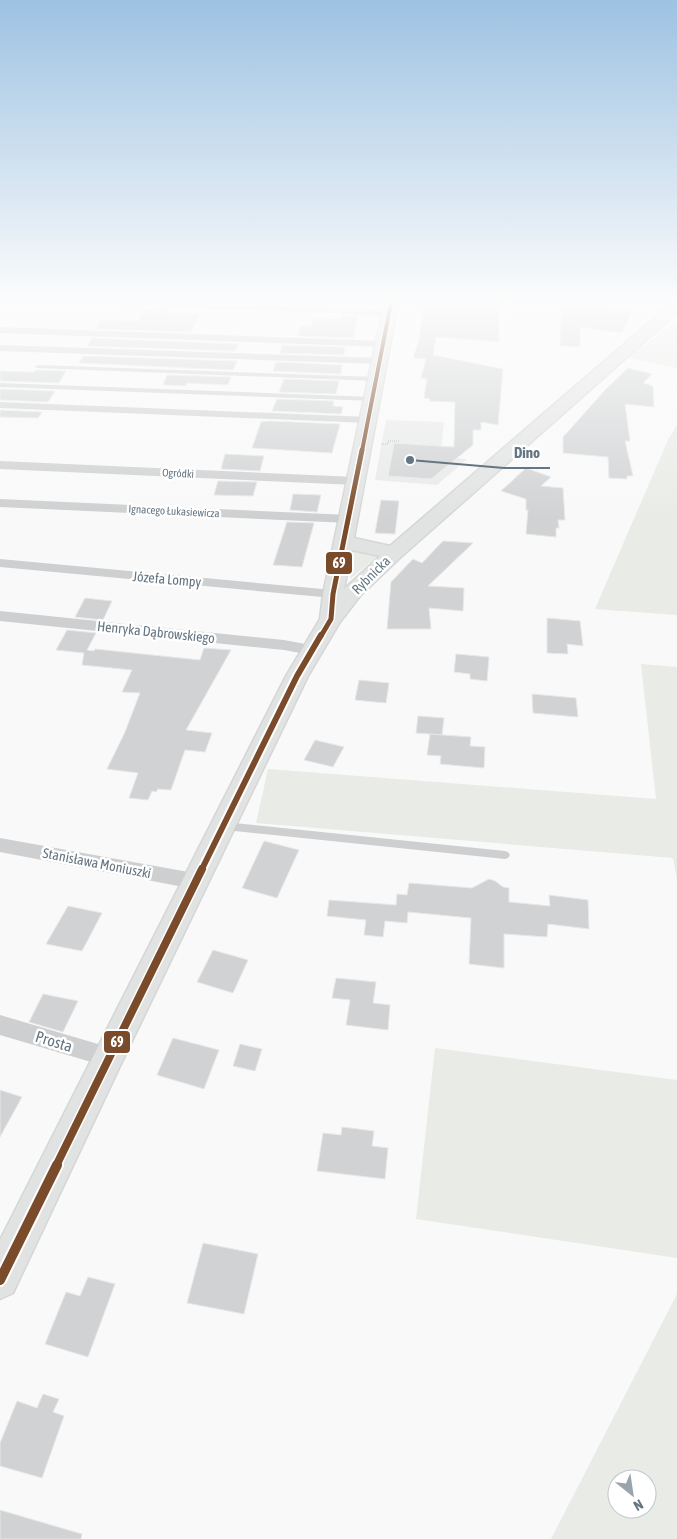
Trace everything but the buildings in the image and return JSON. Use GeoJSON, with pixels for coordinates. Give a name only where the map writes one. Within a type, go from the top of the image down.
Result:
{"type":"FeatureCollection","features":[{"type":"Feature","properties":{"kind":"main road"},"geometry":{"type":"LineString","coordinates":[[332,607],[378,375]]}},
{"type":"Feature","properties":{"kind":"main road","name":"Rybnicka"},"geometry":{"type":"LineString","coordinates":[[3,1268],[332,607],[354,592],[394,553],[597,375]]}},
{"type":"Feature","properties":{"kind":"main road"},"geometry":{"type":"LineString","coordinates":[[344,542],[394,553]]}},
{"type":"Feature","properties":{"kind":"street"},"geometry":{"type":"LineString","coordinates":[[0,404],[368,420]]}},
{"type":"Feature","properties":{"kind":"street","name":"Ogródki"},"geometry":{"type":"LineString","coordinates":[[0,465],[356,481]]}},
{"type":"Feature","properties":{"kind":"street","name":"Ignacego Łukasiewicza"},"geometry":{"type":"LineString","coordinates":[[0,503],[349,518]]}},
{"type":"Feature","properties":{"kind":"street","name":"Józefa Lompy"},"geometry":{"type":"LineString","coordinates":[[0,563],[332,607]]}},
{"type":"Feature","properties":{"kind":"street","name":"Henryka Dąbrowskiego"},"geometry":{"type":"LineString","coordinates":[[0,616],[311,650]]}},
{"type":"Feature","properties":{"kind":"street","name":"Stanisława Moniuszki"},"geometry":{"type":"LineString","coordinates":[[0,844],[194,882]]}},
{"type":"Feature","properties":{"kind":"street","name":"Prosta"},"geometry":{"type":"LineString","coordinates":[[0,1025],[108,1057]]}},
{"type":"Feature","properties":{"kind":"lane"},"geometry":{"type":"LineString","coordinates":[[259,375],[377,379]]}},
{"type":"Feature","properties":{"kind":"lane"},"geometry":{"type":"LineString","coordinates":[[0,386],[373,399]]}},
{"type":"Feature","properties":{"kind":"lane"},"geometry":{"type":"LineString","coordinates":[[222,826],[505,855]]}},
{"type":"Feature","properties":{"kind":"shaded area"},"geometry":{"type":"Polygon","coordinates":[[[386,420],[444,422],[440,457],[467,459],[437,485],[375,480],[386,420]]]}},
{"type":"Feature","properties":{"kind":"shaded area"},"geometry":{"type":"Polygon","coordinates":[[[677,425],[677,615],[595,609],[668,440],[677,425]]]}},
{"type":"Feature","properties":{"kind":"shaded area"},"geometry":{"type":"Polygon","coordinates":[[[353,551],[377,557],[350,579],[353,551]]]}},
{"type":"Feature","properties":{"kind":"shaded area"},"geometry":{"type":"Polygon","coordinates":[[[641,664],[677,667],[677,879],[673,858],[256,823],[268,769],[656,799],[641,664]]]}},
{"type":"Feature","properties":{"kind":"shaded area"},"geometry":{"type":"Polygon","coordinates":[[[435,1048],[677,1080],[677,1258],[416,1219],[435,1048]]]}},
{"type":"Feature","properties":{"kind":"shaded area"},"geometry":{"type":"Polygon","coordinates":[[[677,1293],[677,1539],[551,1539],[676,1296],[677,1293]]]}},
{"type":"Feature","properties":{"kind":"transit line","name":"69"},"geometry":{"type":"LineString","coordinates":[[0,1280],[297,676],[331,619],[333,594],[377,375]]}},
{"type":"Feature","properties":{"kind":"place","name":"Dino"},"geometry":{"type":"Point","coordinates":[410,460]}}]}
